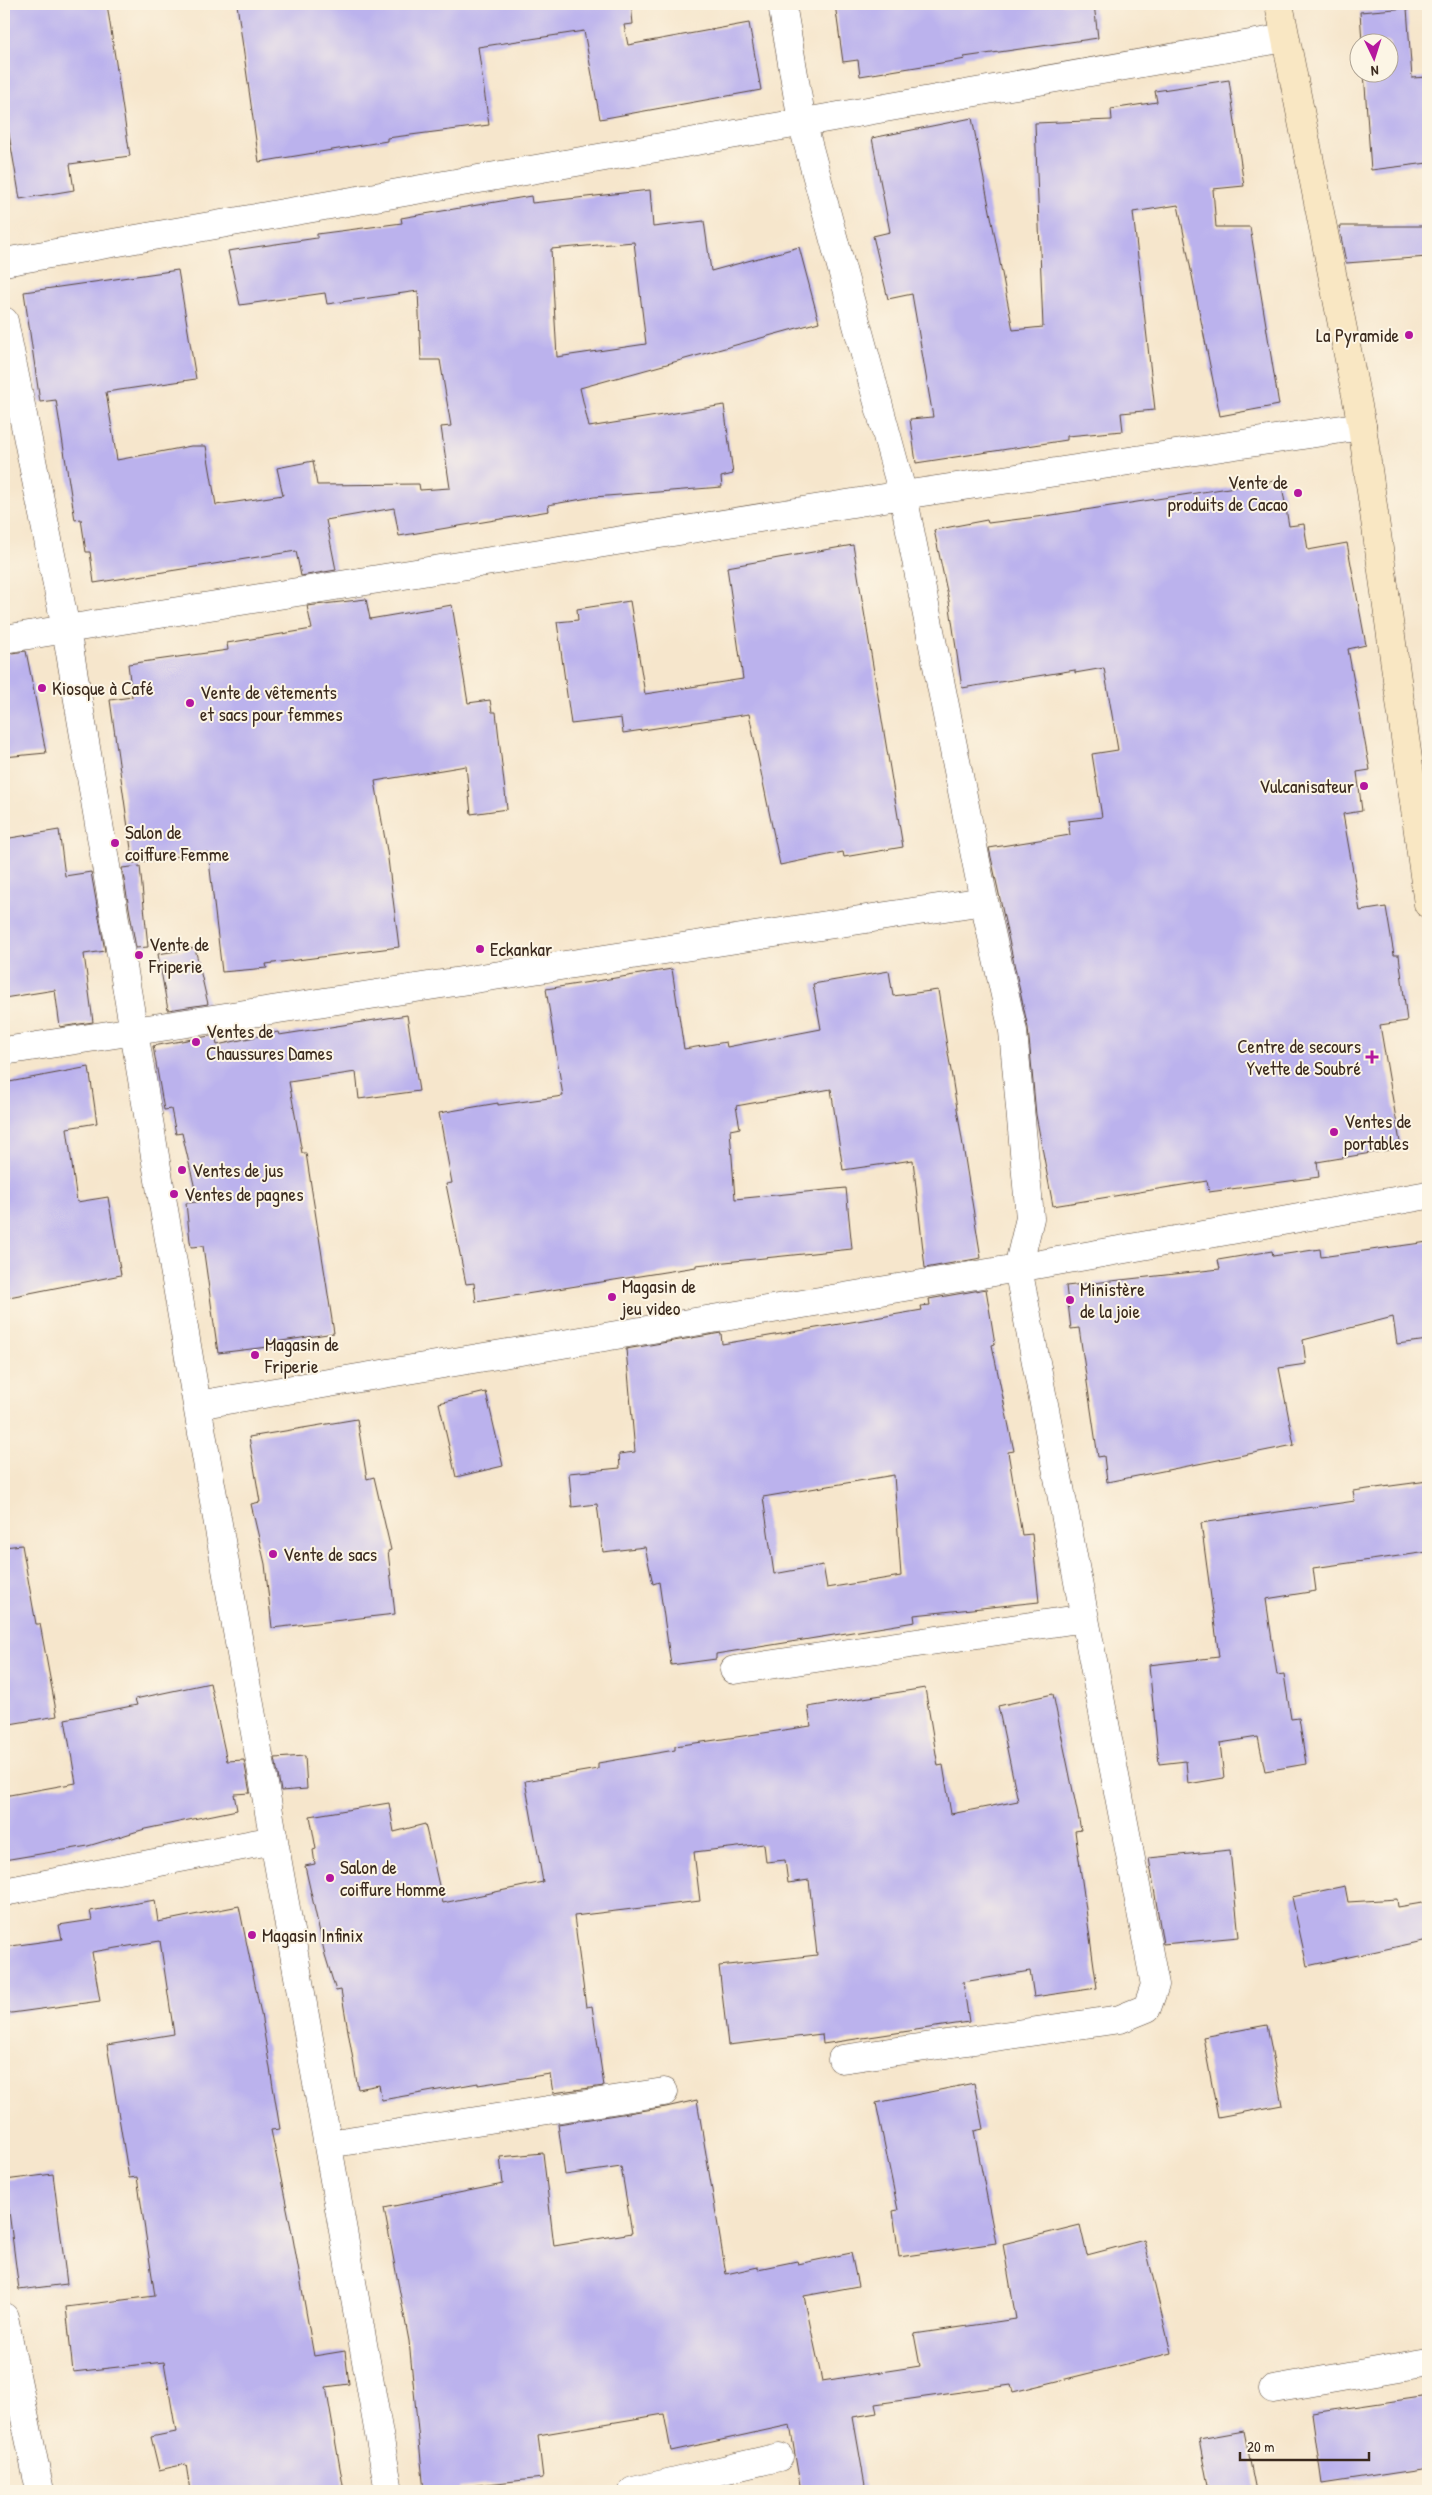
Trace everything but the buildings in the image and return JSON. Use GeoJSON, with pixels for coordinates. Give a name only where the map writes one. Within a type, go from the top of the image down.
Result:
{"type":"FeatureCollection","features":[{"type":"Feature","properties":{"kind":"main road"},"geometry":{"type":"LineString","coordinates":[[1279,4],[1362,426],[1428,904]]}},
{"type":"Feature","properties":{"kind":"street"},"geometry":{"type":"LineString","coordinates":[[782,4],[802,122],[903,495],[984,901],[1013,1031],[1030,1218],[1018,1268],[1155,1985],[1146,2008],[1120,2019],[842,2059]]}},
{"type":"Feature","properties":{"kind":"street"},"geometry":{"type":"LineString","coordinates":[[4,262],[1285,38]]}},
{"type":"Feature","properties":{"kind":"street"},"geometry":{"type":"LineString","coordinates":[[4,321],[66,629],[197,1406],[390,2491]]}},
{"type":"Feature","properties":{"kind":"street"},"geometry":{"type":"LineString","coordinates":[[4,639],[903,495],[1362,426]]}},
{"type":"Feature","properties":{"kind":"street"},"geometry":{"type":"LineString","coordinates":[[4,1051],[984,901]]}},
{"type":"Feature","properties":{"kind":"street"},"geometry":{"type":"LineString","coordinates":[[197,1406],[1018,1268],[1428,1196]]}},
{"type":"Feature","properties":{"kind":"street"},"geometry":{"type":"LineString","coordinates":[[734,1670],[1085,1618]]}},
{"type":"Feature","properties":{"kind":"street"},"geometry":{"type":"LineString","coordinates":[[4,1892],[274,1840]]}},
{"type":"Feature","properties":{"kind":"street"},"geometry":{"type":"LineString","coordinates":[[328,2144],[664,2092]]}},
{"type":"Feature","properties":{"kind":"street"},"geometry":{"type":"LineString","coordinates":[[4,2317],[40,2491]]}},
{"type":"Feature","properties":{"kind":"street"},"geometry":{"type":"LineString","coordinates":[[1273,2389],[1428,2362]]}},
{"type":"Feature","properties":{"kind":"street"},"geometry":{"type":"LineString","coordinates":[[633,2491],[779,2457]]}},
{"type":"Feature","properties":{"kind":"place","name":"La Pyramide"},"geometry":{"type":"Point","coordinates":[1409,335]}},
{"type":"Feature","properties":{"kind":"place","name":"Vente de produits de Cacao"},"geometry":{"type":"Point","coordinates":[1298,493]}},
{"type":"Feature","properties":{"kind":"place","name":"Kiosque à Café"},"geometry":{"type":"Point","coordinates":[42,688]}},
{"type":"Feature","properties":{"kind":"place","name":"Vente de vêtements et sacs pour femmes"},"geometry":{"type":"Point","coordinates":[190,703]}},
{"type":"Feature","properties":{"kind":"place","name":"Vulcanisateur"},"geometry":{"type":"Point","coordinates":[1364,786]}},
{"type":"Feature","properties":{"kind":"place","name":"Salon de coiffure Femme"},"geometry":{"type":"Point","coordinates":[115,843]}},
{"type":"Feature","properties":{"kind":"place","name":"Eckankar"},"geometry":{"type":"Point","coordinates":[480,949]}},
{"type":"Feature","properties":{"kind":"place","name":"Vente de Friperie"},"geometry":{"type":"Point","coordinates":[139,955]}},
{"type":"Feature","properties":{"kind":"place","name":"Ventes de Chaussures Dames"},"geometry":{"type":"Point","coordinates":[196,1042]}},
{"type":"Feature","properties":{"kind":"place","name":"Centre de secours Yvette de Soubré"},"geometry":{"type":"Point","coordinates":[1372,1057]}},
{"type":"Feature","properties":{"kind":"place","name":"Ventes de portables"},"geometry":{"type":"Point","coordinates":[1334,1132]}},
{"type":"Feature","properties":{"kind":"place","name":"Ventes de jus"},"geometry":{"type":"Point","coordinates":[182,1170]}},
{"type":"Feature","properties":{"kind":"place","name":"Ventes de pagnes"},"geometry":{"type":"Point","coordinates":[174,1194]}},
{"type":"Feature","properties":{"kind":"place","name":"Magasin de jeu video"},"geometry":{"type":"Point","coordinates":[612,1297]}},
{"type":"Feature","properties":{"kind":"place","name":"Ministère de la joie"},"geometry":{"type":"Point","coordinates":[1070,1300]}},
{"type":"Feature","properties":{"kind":"place","name":"Magasin de Friperie"},"geometry":{"type":"Point","coordinates":[255,1355]}},
{"type":"Feature","properties":{"kind":"place","name":"Vente de sacs"},"geometry":{"type":"Point","coordinates":[273,1554]}},
{"type":"Feature","properties":{"kind":"place","name":"Salon de coiffure Homme"},"geometry":{"type":"Point","coordinates":[330,1878]}},
{"type":"Feature","properties":{"kind":"place","name":"Magasin Infinix"},"geometry":{"type":"Point","coordinates":[252,1935]}}]}
